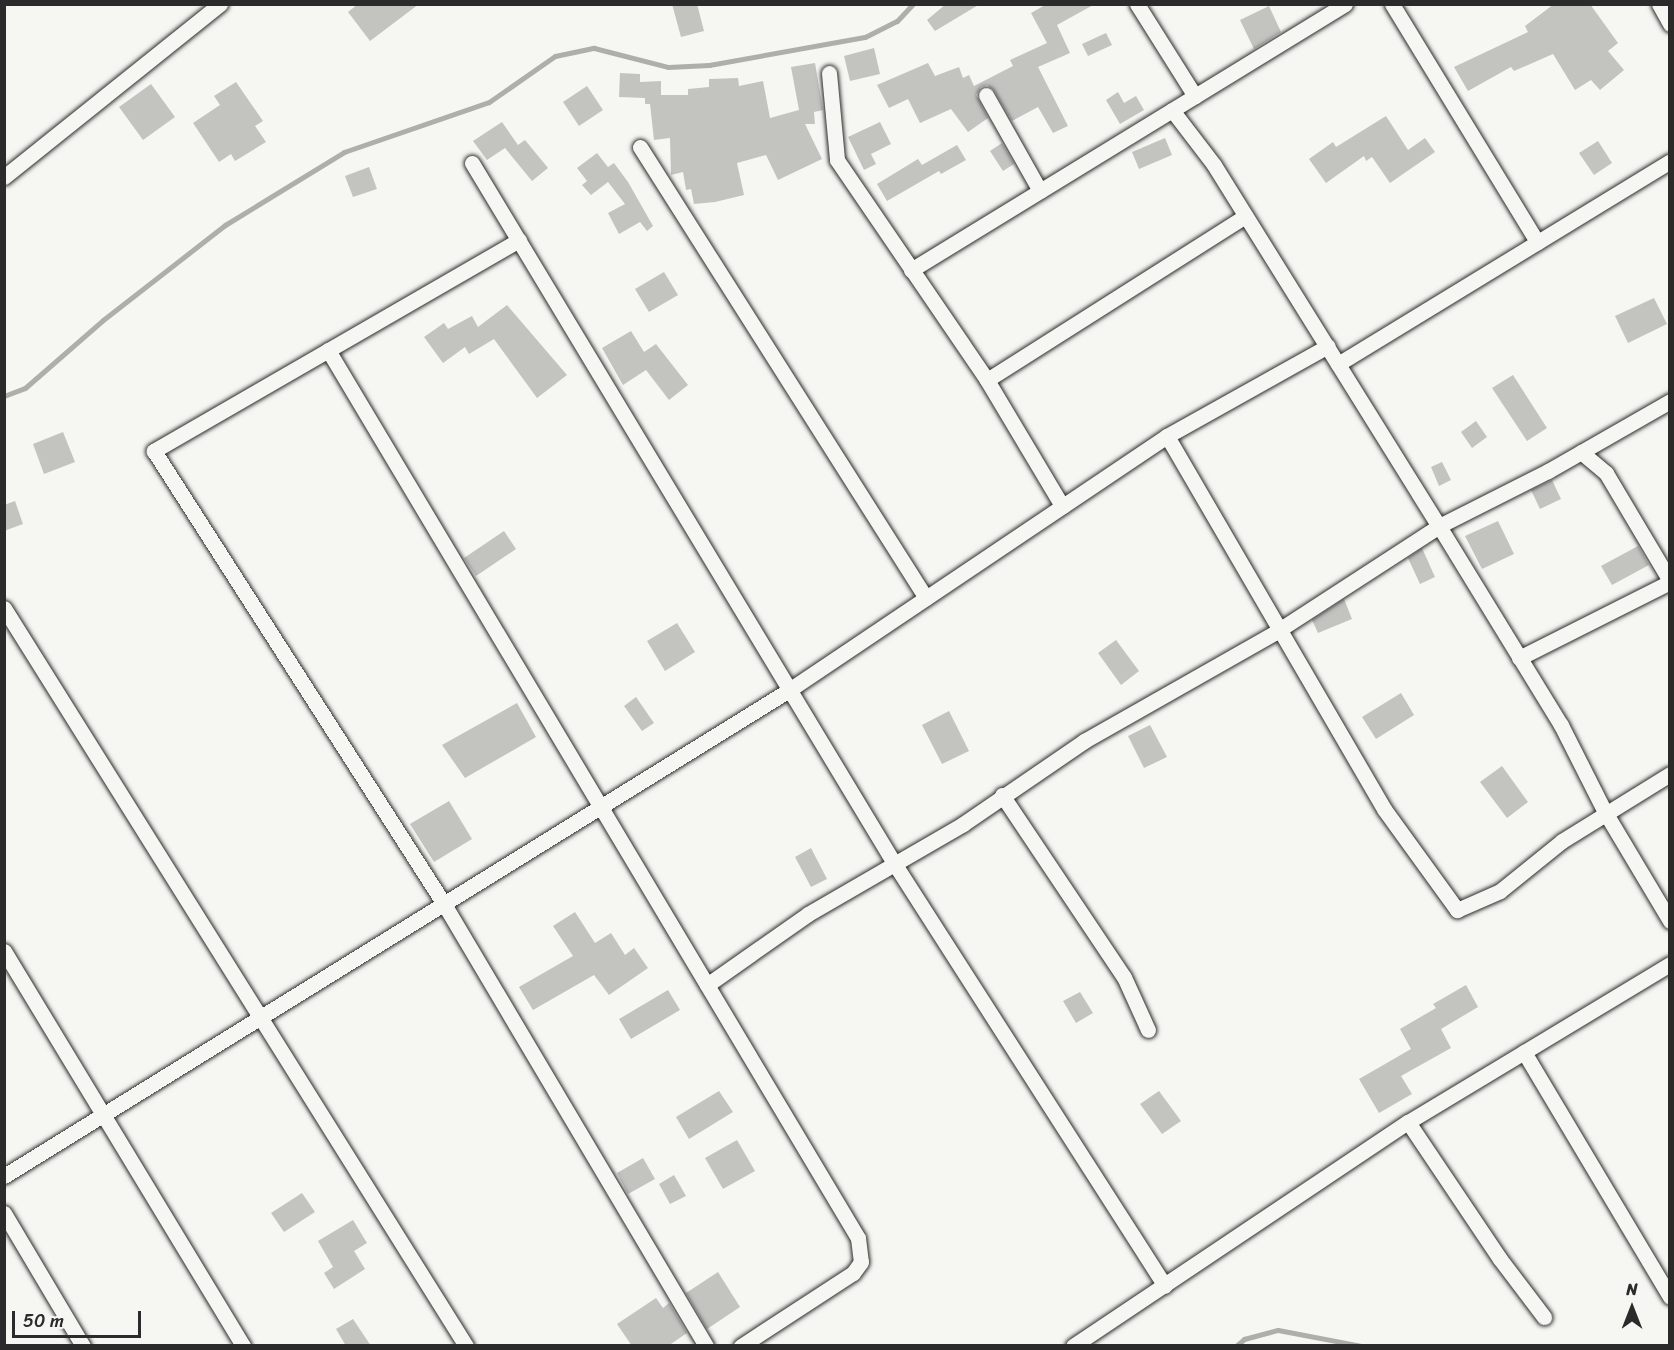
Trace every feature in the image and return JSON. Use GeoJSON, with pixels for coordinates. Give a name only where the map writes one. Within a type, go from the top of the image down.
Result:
{"type":"FeatureCollection","features":[{"type":"Feature","properties":{"kind":"street"},"geometry":{"type":"LineString","coordinates":[[4,177],[220,4]]}},
{"type":"Feature","properties":{"kind":"street"},"geometry":{"type":"LineString","coordinates":[[1137,4],[1195,96]]}},
{"type":"Feature","properties":{"kind":"street"},"geometry":{"type":"LineString","coordinates":[[911,270],[1345,4]]}},
{"type":"Feature","properties":{"kind":"street"},"geometry":{"type":"LineString","coordinates":[[1392,4],[1538,242]]}},
{"type":"Feature","properties":{"kind":"street"},"geometry":{"type":"LineString","coordinates":[[1659,4],[1670,24]]}},
{"type":"Feature","properties":{"kind":"street"},"geometry":{"type":"LineString","coordinates":[[829,73],[837,160],[987,380],[1062,506]]}},
{"type":"Feature","properties":{"kind":"street"},"geometry":{"type":"LineString","coordinates":[[986,95],[1040,191]]}},
{"type":"Feature","properties":{"kind":"street"},"geometry":{"type":"LineString","coordinates":[[1172,110],[1214,165],[1561,724],[1605,812],[1670,921]]}},
{"type":"Feature","properties":{"kind":"street"},"geometry":{"type":"LineString","coordinates":[[640,147],[926,598]]}},
{"type":"Feature","properties":{"kind":"street"},"geometry":{"type":"LineString","coordinates":[[1338,363],[1670,161]]}},
{"type":"Feature","properties":{"kind":"street"},"geometry":{"type":"LineString","coordinates":[[472,163],[894,863],[1165,1286]]}},
{"type":"Feature","properties":{"kind":"street"},"geometry":{"type":"LineString","coordinates":[[987,380],[1245,216]]}},
{"type":"Feature","properties":{"kind":"street"},"geometry":{"type":"LineString","coordinates":[[519,240],[154,451],[444,904],[706,1346]]}},
{"type":"Feature","properties":{"kind":"street"},"geometry":{"type":"LineString","coordinates":[[4,1176],[789,690],[1167,436],[1328,346]]}},
{"type":"Feature","properties":{"kind":"street"},"geometry":{"type":"LineString","coordinates":[[328,350],[858,1238],[861,1262],[853,1273],[741,1346]]}},
{"type":"Feature","properties":{"kind":"street"},"geometry":{"type":"LineString","coordinates":[[707,985],[808,914],[963,824],[1002,795],[1084,741],[1279,630],[1439,526],[1581,452],[1670,401]]}},
{"type":"Feature","properties":{"kind":"street"},"geometry":{"type":"LineString","coordinates":[[1167,436],[1384,809],[1457,910],[1500,891],[1605,812],[1670,774]]}},
{"type":"Feature","properties":{"kind":"street"},"geometry":{"type":"LineString","coordinates":[[1519,658],[1670,582],[1606,473],[1581,452]]}},
{"type":"Feature","properties":{"kind":"street"},"geometry":{"type":"LineString","coordinates":[[4,608],[263,1016],[466,1346]]}},
{"type":"Feature","properties":{"kind":"street"},"geometry":{"type":"LineString","coordinates":[[1002,795],[1124,977],[1148,1030]]}},
{"type":"Feature","properties":{"kind":"street"},"geometry":{"type":"LineString","coordinates":[[4,951],[104,1114],[240,1344]]}},
{"type":"Feature","properties":{"kind":"street"},"geometry":{"type":"LineString","coordinates":[[1073,1346],[1408,1122],[1670,964]]}},
{"type":"Feature","properties":{"kind":"street"},"geometry":{"type":"LineString","coordinates":[[1524,1052],[1670,1297]]}},
{"type":"Feature","properties":{"kind":"street"},"geometry":{"type":"LineString","coordinates":[[1408,1122],[1500,1259],[1544,1317]]}},
{"type":"Feature","properties":{"kind":"street"},"geometry":{"type":"LineString","coordinates":[[4,1213],[83,1346]]}},
{"type":"Feature","properties":{"kind":"building"},"geometry":{"type":"Polygon","coordinates":[[[358,4],[419,4],[370,41],[348,12],[358,4]]]}},
{"type":"Feature","properties":{"kind":"building"},"geometry":{"type":"Polygon","coordinates":[[[672,4],[697,4],[704,31],[681,37],[672,4]]]}},
{"type":"Feature","properties":{"kind":"building"},"geometry":{"type":"Polygon","coordinates":[[[946,4],[980,4],[935,31],[927,20],[946,4]]]}},
{"type":"Feature","properties":{"kind":"building"},"geometry":{"type":"Polygon","coordinates":[[[1047,4],[1095,4],[1057,25],[1070,53],[1038,67],[1068,126],[1053,133],[1038,107],[1012,121],[994,90],[987,85],[981,87],[976,95],[988,118],[968,132],[951,109],[920,123],[908,99],[889,108],[877,85],[928,63],[935,76],[959,67],[963,78],[969,75],[974,86],[1013,66],[1010,60],[1047,43],[1031,13],[1047,4]]]}},
{"type":"Feature","properties":{"kind":"building"},"geometry":{"type":"Polygon","coordinates":[[[1554,4],[1590,4],[1618,43],[1608,51],[1624,70],[1600,90],[1591,80],[1575,90],[1553,54],[1514,71],[1511,67],[1468,91],[1454,67],[1528,32],[1525,26],[1554,4]]]}},
{"type":"Feature","properties":{"kind":"building"},"geometry":{"type":"Polygon","coordinates":[[[1269,6],[1281,32],[1254,49],[1240,20],[1269,6]]]}},
{"type":"Feature","properties":{"kind":"building"},"geometry":{"type":"Polygon","coordinates":[[[1106,33],[1112,45],[1088,56],[1082,44],[1106,33]]]}},
{"type":"Feature","properties":{"kind":"building"},"geometry":{"type":"Polygon","coordinates":[[[874,48],[880,74],[850,81],[844,56],[874,48]]]}},
{"type":"Feature","properties":{"kind":"building"},"geometry":{"type":"Polygon","coordinates":[[[815,63],[823,110],[814,112],[815,124],[805,124],[822,159],[778,180],[766,155],[737,163],[744,195],[715,202],[694,204],[691,189],[686,190],[683,172],[671,175],[670,138],[654,140],[650,104],[645,104],[645,98],[619,97],[620,73],[640,74],[640,82],[661,81],[661,95],[688,95],[688,89],[709,87],[709,79],[738,78],[739,86],[763,81],[770,118],[799,110],[791,67],[815,63]]]}},
{"type":"Feature","properties":{"kind":"building"},"geometry":{"type":"Polygon","coordinates":[[[236,82],[263,121],[255,126],[266,142],[235,161],[231,154],[219,162],[193,123],[220,105],[214,96],[236,82]]]}},
{"type":"Feature","properties":{"kind":"building"},"geometry":{"type":"Polygon","coordinates":[[[151,84],[175,117],[143,140],[119,107],[151,84]]]}},
{"type":"Feature","properties":{"kind":"building"},"geometry":{"type":"Polygon","coordinates":[[[587,86],[603,110],[579,126],[563,102],[587,86]]]}},
{"type":"Feature","properties":{"kind":"building"},"geometry":{"type":"Polygon","coordinates":[[[1118,92],[1124,103],[1136,96],[1144,110],[1120,124],[1106,100],[1118,92]]]}},
{"type":"Feature","properties":{"kind":"building"},"geometry":{"type":"Polygon","coordinates":[[[1386,116],[1408,150],[1425,138],[1435,152],[1390,183],[1372,157],[1366,161],[1364,156],[1326,183],[1309,159],[1333,142],[1336,147],[1386,116]]]}},
{"type":"Feature","properties":{"kind":"building"},"geometry":{"type":"Polygon","coordinates":[[[502,122],[518,145],[525,140],[548,168],[532,181],[505,148],[487,160],[473,141],[502,122]]]}},
{"type":"Feature","properties":{"kind":"building"},"geometry":{"type":"Polygon","coordinates":[[[880,122],[891,144],[871,154],[876,164],[864,170],[848,137],[880,122]]]}},
{"type":"Feature","properties":{"kind":"building"},"geometry":{"type":"Polygon","coordinates":[[[1165,138],[1172,155],[1139,169],[1132,152],[1165,138]]]}},
{"type":"Feature","properties":{"kind":"building"},"geometry":{"type":"Polygon","coordinates":[[[1598,141],[1612,163],[1594,175],[1579,153],[1598,141]]]}},
{"type":"Feature","properties":{"kind":"building"},"geometry":{"type":"Polygon","coordinates":[[[1002,143],[1014,164],[1003,171],[990,151],[1002,143]]]}},
{"type":"Feature","properties":{"kind":"building"},"geometry":{"type":"Polygon","coordinates":[[[957,145],[966,160],[941,174],[939,171],[887,201],[877,184],[918,159],[922,165],[957,145]]]}},
{"type":"Feature","properties":{"kind":"building"},"geometry":{"type":"Polygon","coordinates":[[[597,153],[608,167],[614,163],[628,182],[653,226],[647,231],[640,222],[619,234],[608,213],[625,204],[608,182],[591,195],[582,185],[587,181],[577,168],[597,153]]]}},
{"type":"Feature","properties":{"kind":"building"},"geometry":{"type":"Polygon","coordinates":[[[369,167],[377,189],[353,197],[345,176],[369,167]]]}},
{"type":"Feature","properties":{"kind":"building"},"geometry":{"type":"Polygon","coordinates":[[[664,272],[678,295],[649,312],[635,289],[664,272]]]}},
{"type":"Feature","properties":{"kind":"building"},"geometry":{"type":"Polygon","coordinates":[[[1654,298],[1667,324],[1628,343],[1615,316],[1654,298]]]}},
{"type":"Feature","properties":{"kind":"building"},"geometry":{"type":"Polygon","coordinates":[[[507,305],[567,375],[537,398],[494,339],[469,354],[465,347],[443,363],[424,337],[444,323],[448,329],[472,316],[478,327],[507,305]]]}},
{"type":"Feature","properties":{"kind":"building"},"geometry":{"type":"Polygon","coordinates":[[[631,331],[644,352],[656,344],[688,385],[669,400],[646,370],[623,385],[602,348],[631,331]]]}},
{"type":"Feature","properties":{"kind":"building"},"geometry":{"type":"Polygon","coordinates":[[[1513,375],[1547,428],[1527,441],[1492,388],[1513,375]]]}},
{"type":"Feature","properties":{"kind":"building"},"geometry":{"type":"Polygon","coordinates":[[[1476,421],[1487,437],[1472,448],[1461,432],[1476,421]]]}},
{"type":"Feature","properties":{"kind":"building"},"geometry":{"type":"Polygon","coordinates":[[[63,432],[75,462],[44,474],[33,444],[63,432]]]}},
{"type":"Feature","properties":{"kind":"building"},"geometry":{"type":"Polygon","coordinates":[[[1442,462],[1451,480],[1439,486],[1431,467],[1442,462]]]}},
{"type":"Feature","properties":{"kind":"building"},"geometry":{"type":"Polygon","coordinates":[[[1552,480],[1561,499],[1540,509],[1531,490],[1552,480]]]}},
{"type":"Feature","properties":{"kind":"building"},"geometry":{"type":"Polygon","coordinates":[[[15,501],[23,524],[4,531],[4,505],[15,501]]]}},
{"type":"Feature","properties":{"kind":"building"},"geometry":{"type":"Polygon","coordinates":[[[1498,521],[1514,554],[1482,569],[1465,536],[1498,521]]]}},
{"type":"Feature","properties":{"kind":"building"},"geometry":{"type":"Polygon","coordinates":[[[504,531],[516,549],[476,576],[464,558],[504,531]]]}},
{"type":"Feature","properties":{"kind":"building"},"geometry":{"type":"Polygon","coordinates":[[[1638,546],[1649,565],[1612,585],[1601,566],[1638,546]]]}},
{"type":"Feature","properties":{"kind":"building"},"geometry":{"type":"Polygon","coordinates":[[[1422,548],[1435,577],[1420,584],[1408,558],[1422,548]]]}},
{"type":"Feature","properties":{"kind":"building"},"geometry":{"type":"Polygon","coordinates":[[[1344,599],[1352,619],[1318,633],[1312,620],[1344,599]]]}},
{"type":"Feature","properties":{"kind":"building"},"geometry":{"type":"Polygon","coordinates":[[[677,623],[695,652],[665,671],[647,641],[677,623]]]}},
{"type":"Feature","properties":{"kind":"building"},"geometry":{"type":"Polygon","coordinates":[[[1116,640],[1139,671],[1121,685],[1098,653],[1116,640]]]}},
{"type":"Feature","properties":{"kind":"building"},"geometry":{"type":"Polygon","coordinates":[[[1401,693],[1414,715],[1376,739],[1362,717],[1401,693]]]}},
{"type":"Feature","properties":{"kind":"building"},"geometry":{"type":"Polygon","coordinates":[[[636,697],[654,723],[642,731],[624,706],[636,697]]]}},
{"type":"Feature","properties":{"kind":"building"},"geometry":{"type":"Polygon","coordinates":[[[517,703],[536,737],[465,778],[442,745],[517,703]]]}},
{"type":"Feature","properties":{"kind":"building"},"geometry":{"type":"Polygon","coordinates":[[[949,711],[969,751],[942,764],[922,725],[949,711]]]}},
{"type":"Feature","properties":{"kind":"building"},"geometry":{"type":"Polygon","coordinates":[[[1150,725],[1167,757],[1144,768],[1128,736],[1150,725]]]}},
{"type":"Feature","properties":{"kind":"building"},"geometry":{"type":"Polygon","coordinates":[[[1502,766],[1528,802],[1507,818],[1480,782],[1502,766]]]}},
{"type":"Feature","properties":{"kind":"building"},"geometry":{"type":"Polygon","coordinates":[[[449,801],[472,839],[434,862],[410,824],[449,801]]]}},
{"type":"Feature","properties":{"kind":"building"},"geometry":{"type":"Polygon","coordinates":[[[811,848],[827,879],[811,887],[795,857],[811,848]]]}},
{"type":"Feature","properties":{"kind":"building"},"geometry":{"type":"Polygon","coordinates":[[[575,912],[595,943],[611,933],[625,955],[634,948],[648,968],[609,995],[594,975],[533,1010],[519,987],[573,956],[553,926],[575,912]]]}},
{"type":"Feature","properties":{"kind":"building"},"geometry":{"type":"Polygon","coordinates":[[[1466,985],[1478,1007],[1441,1029],[1451,1048],[1401,1076],[1412,1094],[1379,1113],[1359,1079],[1411,1049],[1400,1029],[1436,1008],[1433,1004],[1466,985]]]}},
{"type":"Feature","properties":{"kind":"building"},"geometry":{"type":"Polygon","coordinates":[[[668,990],[680,1010],[631,1039],[619,1019],[668,990]]]}},
{"type":"Feature","properties":{"kind":"building"},"geometry":{"type":"Polygon","coordinates":[[[1080,992],[1093,1013],[1076,1023],[1063,1001],[1080,992]]]}},
{"type":"Feature","properties":{"kind":"building"},"geometry":{"type":"Polygon","coordinates":[[[719,1091],[733,1112],[689,1139],[676,1117],[719,1091]]]}},
{"type":"Feature","properties":{"kind":"building"},"geometry":{"type":"Polygon","coordinates":[[[1159,1091],[1181,1121],[1162,1134],[1140,1104],[1159,1091]]]}},
{"type":"Feature","properties":{"kind":"building"},"geometry":{"type":"Polygon","coordinates":[[[737,1140],[755,1171],[723,1189],[705,1158],[737,1140]]]}},
{"type":"Feature","properties":{"kind":"building"},"geometry":{"type":"Polygon","coordinates":[[[643,1158],[655,1179],[628,1194],[617,1173],[643,1158]]]}},
{"type":"Feature","properties":{"kind":"building"},"geometry":{"type":"Polygon","coordinates":[[[674,1175],[686,1196],[670,1204],[659,1184],[674,1175]]]}},
{"type":"Feature","properties":{"kind":"building"},"geometry":{"type":"Polygon","coordinates":[[[302,1193],[315,1212],[284,1232],[271,1213],[302,1193]]]}},
{"type":"Feature","properties":{"kind":"building"},"geometry":{"type":"Polygon","coordinates":[[[353,1220],[367,1243],[354,1251],[365,1269],[334,1289],[324,1273],[333,1267],[318,1241],[353,1220]]]}},
{"type":"Feature","properties":{"kind":"building"},"geometry":{"type":"Polygon","coordinates":[[[718,1272],[740,1307],[707,1329],[686,1293],[718,1272]]]}},
{"type":"Feature","properties":{"kind":"building"},"geometry":{"type":"Polygon","coordinates":[[[656,1298],[663,1308],[669,1303],[687,1333],[668,1346],[632,1346],[617,1324],[656,1298]]]}},
{"type":"Feature","properties":{"kind":"building"},"geometry":{"type":"Polygon","coordinates":[[[353,1319],[371,1346],[346,1346],[336,1329],[353,1319]]]}},
{"type":"Feature","properties":{"kind":"waterway"},"geometry":{"type":"LineString","coordinates":[[4,396],[25,388],[103,320],[225,225],[344,152],[489,102],[555,56],[594,48],[668,67],[709,65],[865,37],[897,21],[913,4]]}},
{"type":"Feature","properties":{"kind":"waterway"},"geometry":{"type":"LineString","coordinates":[[1236,1346],[1244,1339],[1278,1330],[1362,1346]]}}]}
